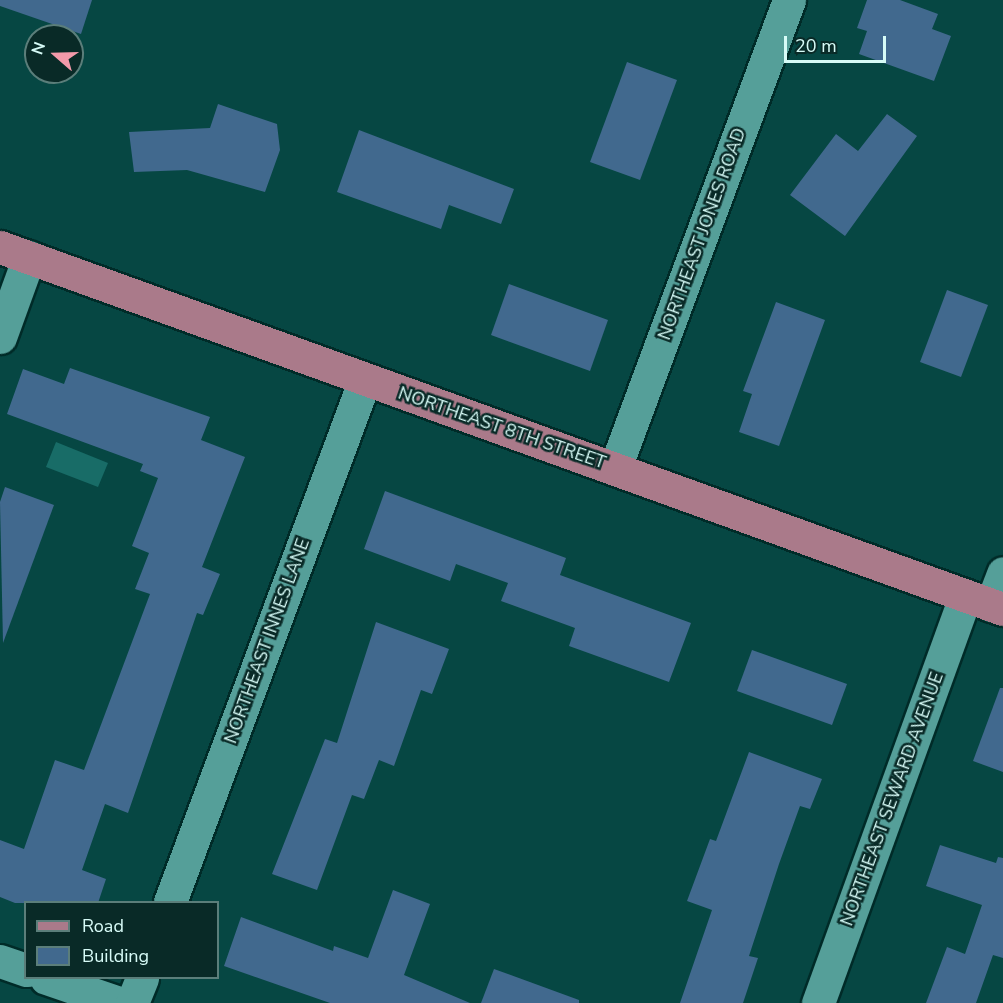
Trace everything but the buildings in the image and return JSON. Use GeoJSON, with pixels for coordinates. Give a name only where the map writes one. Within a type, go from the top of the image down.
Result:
{"type":"FeatureCollection","features":[{"type":"Feature","properties":{"kind":"main road","name":"NORTHEAST 8TH STREET"},"geometry":{"type":"LineString","coordinates":[[14,252],[987,603]]}},
{"type":"Feature","properties":{"kind":"street","name":"NORTHEAST JONES ROAD"},"geometry":{"type":"LineString","coordinates":[[615,468],[789,0]]}},
{"type":"Feature","properties":{"kind":"street"},"geometry":{"type":"LineString","coordinates":[[0,337],[14,252]]}},
{"type":"Feature","properties":{"kind":"street","name":"NORTHEAST INNES LANE"},"geometry":{"type":"LineString","coordinates":[[171,901],[365,379]]}},
{"type":"Feature","properties":{"kind":"street","name":"NORTHEAST SEWARD AVENUE"},"geometry":{"type":"LineString","coordinates":[[818,1003],[987,603],[1003,573]]}},
{"type":"Feature","properties":{"kind":"street"},"geometry":{"type":"LineString","coordinates":[[0,961],[24,969]]}},
{"type":"Feature","properties":{"kind":"street"},"geometry":{"type":"LineString","coordinates":[[49,979],[119,1003]]}},
{"type":"Feature","properties":{"kind":"street"},"geometry":{"type":"LineString","coordinates":[[132,1003],[142,979]]}},
{"type":"Feature","properties":{"kind":"water"},"geometry":{"type":"Polygon","coordinates":[[[56,442],[108,463],[98,487],[46,467],[56,442]]]}}]}
